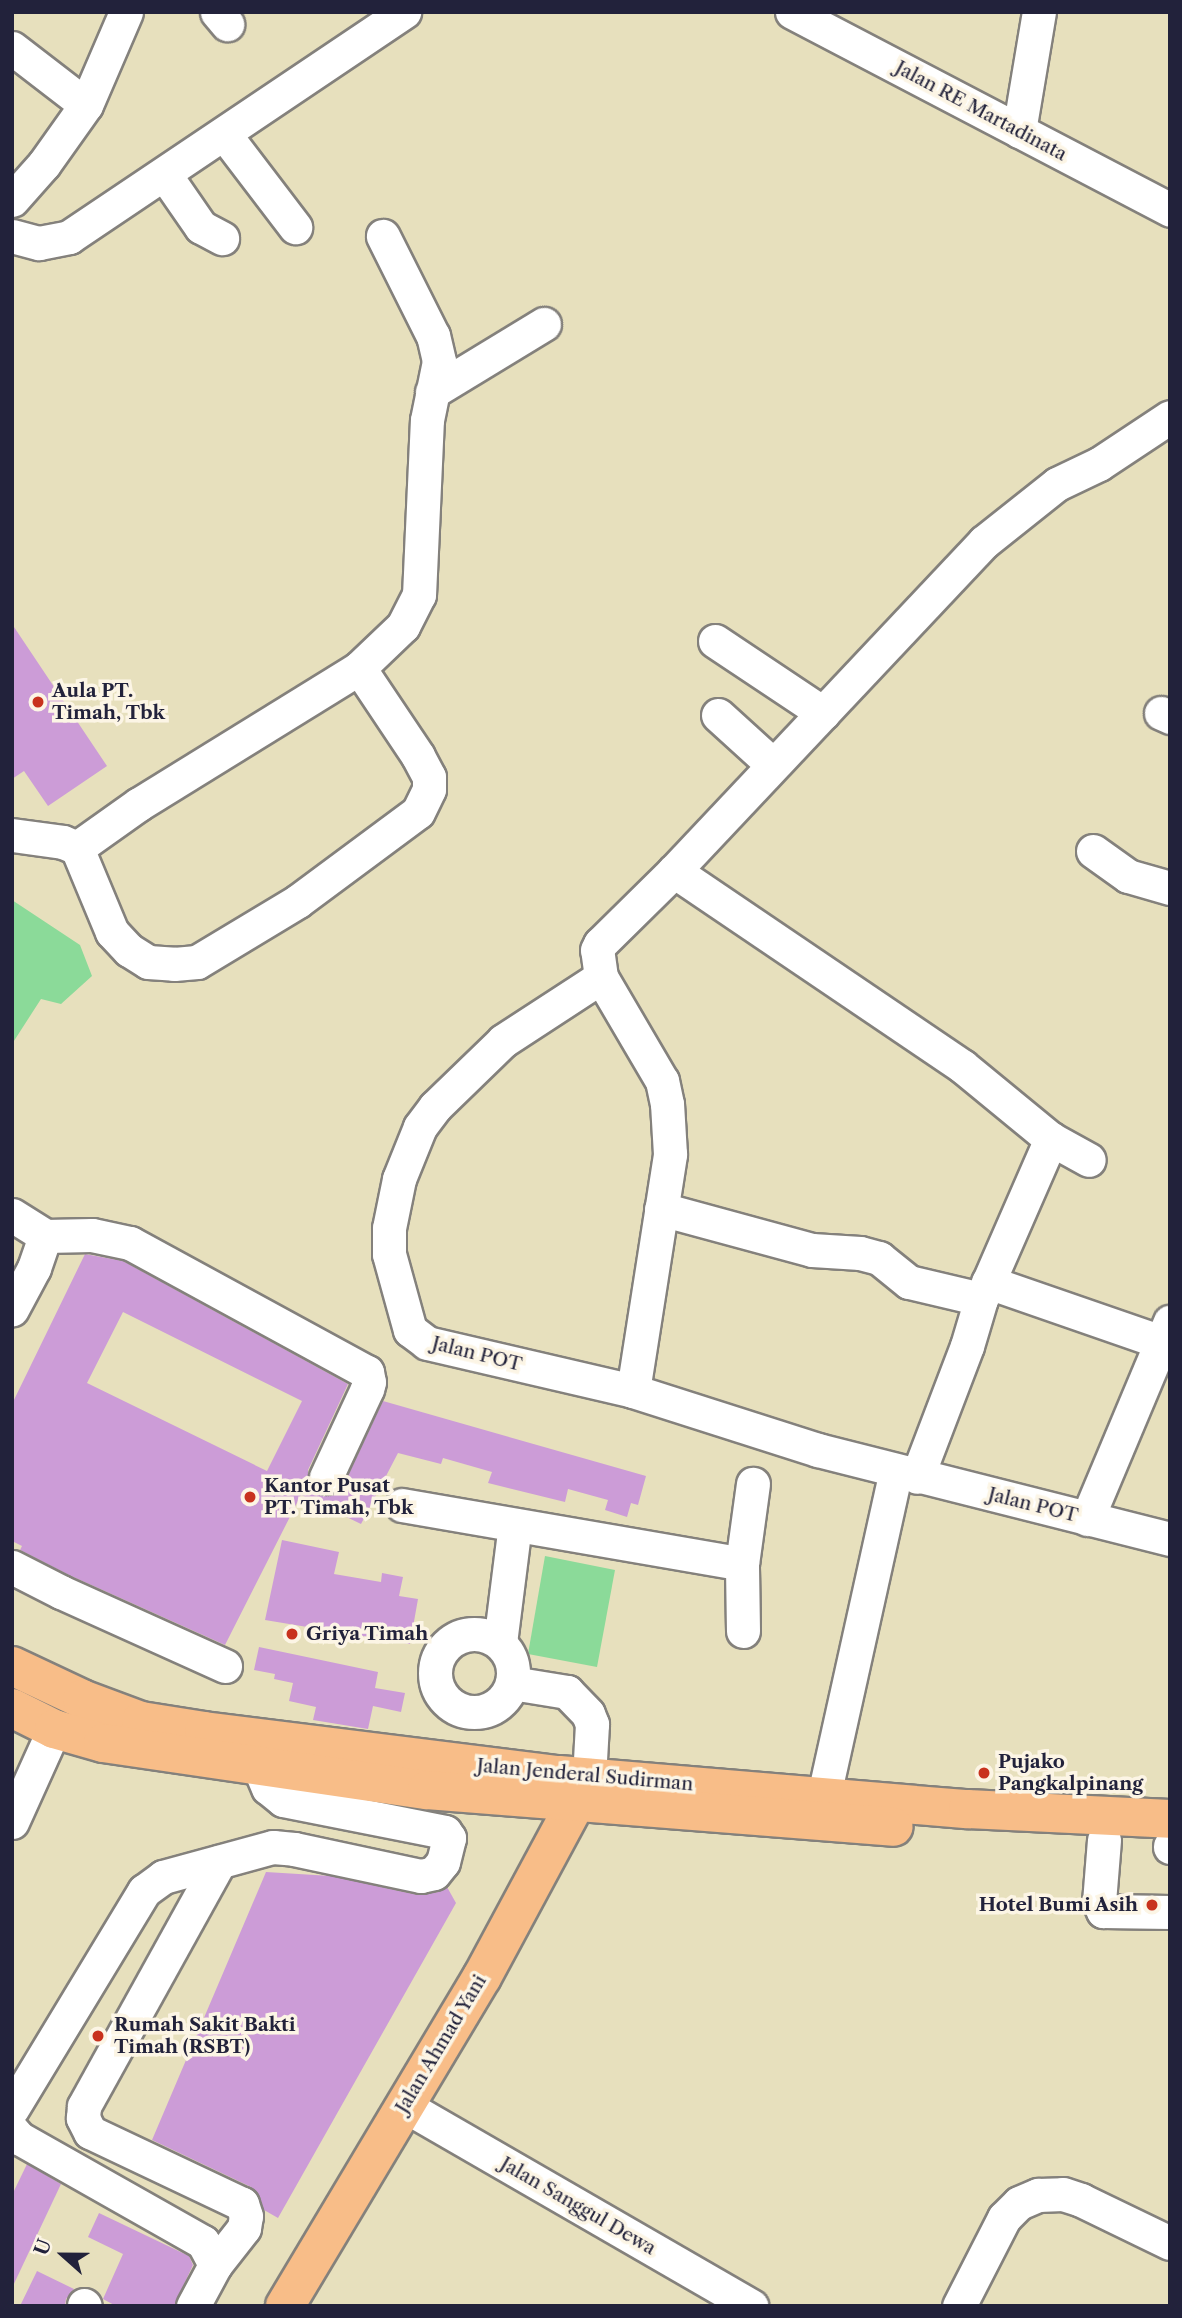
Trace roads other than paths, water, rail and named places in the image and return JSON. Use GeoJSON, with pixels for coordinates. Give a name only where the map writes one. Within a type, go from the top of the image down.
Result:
{"type":"FeatureCollection","features":[{"type":"Feature","properties":{"kind":"main road","name":"Jalan Jenderal Sudirman"},"geometry":{"type":"LineString","coordinates":[[12,1666],[82,1699],[141,1721],[798,1821],[1108,1827],[1170,1819]]}},
{"type":"Feature","properties":{"kind":"main road","name":"Jalan Jenderal Sudirman"},"geometry":{"type":"LineString","coordinates":[[12,1708],[54,1729],[103,1743],[427,1790],[824,1795],[968,1808],[1108,1827],[1170,1846]]}},
{"type":"Feature","properties":{"kind":"main road","name":"Jalan Ahmad Yani"},"geometry":{"type":"LineString","coordinates":[[285,2306],[482,1977],[582,1790]]}},
{"type":"Feature","properties":{"kind":"street"},"geometry":{"type":"LineString","coordinates":[[12,200],[44,164],[86,104],[126,12]]}},
{"type":"Feature","properties":{"kind":"street"},"geometry":{"type":"LineString","coordinates":[[12,236],[39,243],[69,237],[225,135],[251,114],[404,12]]}},
{"type":"Feature","properties":{"kind":"street","name":"Jalan RE Martadinata"},"geometry":{"type":"LineString","coordinates":[[792,12],[1170,210]]}},
{"type":"Feature","properties":{"kind":"street"},"geometry":{"type":"LineString","coordinates":[[1019,131],[1040,12]]}},
{"type":"Feature","properties":{"kind":"street"},"geometry":{"type":"LineString","coordinates":[[12,48],[86,104]]}},
{"type":"Feature","properties":{"kind":"street"},"geometry":{"type":"LineString","coordinates":[[225,135],[295,227]]}},
{"type":"Feature","properties":{"kind":"street"},"geometry":{"type":"LineString","coordinates":[[165,175],[201,227],[222,238]]}},
{"type":"Feature","properties":{"kind":"street"},"geometry":{"type":"LineString","coordinates":[[77,848],[139,804],[359,668],[403,626],[419,595],[427,420],[439,361],[437,346],[383,236]]}},
{"type":"Feature","properties":{"kind":"street"},"geometry":{"type":"LineString","coordinates":[[432,392],[544,324]]}},
{"type":"Feature","properties":{"kind":"street"},"geometry":{"type":"LineString","coordinates":[[633,1391],[670,1154],[667,1104],[662,1081],[601,977],[597,950],[600,944],[674,871],[984,542],[1057,484],[1099,464],[1170,417]]}},
{"type":"Feature","properties":{"kind":"street"},"geometry":{"type":"LineString","coordinates":[[715,641],[823,713]]}},
{"type":"Feature","properties":{"kind":"street"},"geometry":{"type":"LineString","coordinates":[[16,830],[77,848],[112,932],[129,950],[148,962],[197,962],[298,901],[418,812],[429,789],[429,776],[359,668]]}},
{"type":"Feature","properties":{"kind":"street"},"geometry":{"type":"LineString","coordinates":[[718,715],[773,765]]}},
{"type":"Feature","properties":{"kind":"street"},"geometry":{"type":"LineString","coordinates":[[1093,851],[1128,876],[1170,888]]}},
{"type":"Feature","properties":{"kind":"street"},"geometry":{"type":"LineString","coordinates":[[674,871],[962,1066],[1051,1139],[1089,1160]]}},
{"type":"Feature","properties":{"kind":"street","name":"Jalan POT"},"geometry":{"type":"LineString","coordinates":[[601,977],[503,1041],[435,1107],[420,1128],[399,1179],[389,1228],[389,1254],[406,1322],[427,1343],[633,1391],[818,1450],[1170,1539]]}},
{"type":"Feature","properties":{"kind":"street"},"geometry":{"type":"LineString","coordinates":[[824,1795],[906,1474],[967,1346],[984,1291],[1051,1139]]}},
{"type":"Feature","properties":{"kind":"street"},"geometry":{"type":"LineString","coordinates":[[661,1209],[812,1250],[860,1253],[879,1258],[909,1282],[984,1291],[1166,1332],[1087,1519]]}},
{"type":"Feature","properties":{"kind":"street"},"geometry":{"type":"LineString","coordinates":[[12,1215],[45,1236],[92,1235],[130,1243],[367,1372],[367,1390],[326,1477]]}},
{"type":"Feature","properties":{"kind":"street"},"geometry":{"type":"LineString","coordinates":[[12,1309],[34,1268],[45,1236]]}},
{"type":"Feature","properties":{"kind":"street"},"geometry":{"type":"LineString","coordinates":[[743,1631],[742,1563],[753,1484]]}},
{"type":"Feature","properties":{"kind":"street"},"geometry":{"type":"LineString","coordinates":[[402,1505],[742,1563]]}},
{"type":"Feature","properties":{"kind":"street"},"geometry":{"type":"LineString","coordinates":[[500,1643],[514,1525]]}},
{"type":"Feature","properties":{"kind":"street"},"geometry":{"type":"LineString","coordinates":[[12,1567],[225,1666]]}},
{"type":"Feature","properties":{"kind":"street"},"geometry":{"type":"LineString","coordinates":[[473,1633],[487,1636],[500,1643],[509,1654],[512,1683],[506,1696],[495,1706],[482,1712],[468,1712],[454,1707],[443,1698],[436,1685],[438,1656],[453,1640],[473,1633]]}},
{"type":"Feature","properties":{"kind":"street"},"geometry":{"type":"LineString","coordinates":[[512,1683],[567,1692],[587,1714],[592,1724],[582,1790]]}},
{"type":"Feature","properties":{"kind":"street"},"geometry":{"type":"LineString","coordinates":[[14,1815],[54,1729]]}},
{"type":"Feature","properties":{"kind":"street"},"geometry":{"type":"LineString","coordinates":[[12,2109],[144,1891],[163,1877],[273,1847],[421,1876],[434,1873],[443,1862],[449,1838],[445,1832],[284,1800],[268,1788],[259,1767]]}},
{"type":"Feature","properties":{"kind":"street"},"geometry":{"type":"LineString","coordinates":[[1108,1827],[1099,1902],[1102,1911],[1170,1912]]}},
{"type":"Feature","properties":{"kind":"street"},"geometry":{"type":"LineString","coordinates":[[193,2306],[215,2265],[244,2228],[246,2217],[242,2204],[90,2132],[83,2118],[84,2106],[219,1862]]}},
{"type":"Feature","properties":{"kind":"street","name":"Jalan Sanggul Dewa"},"geometry":{"type":"LineString","coordinates":[[405,2106],[751,2306]]}},
{"type":"Feature","properties":{"kind":"street"},"geometry":{"type":"LineString","coordinates":[[12,2130],[19,2138],[203,2242],[215,2265]]}},
{"type":"Feature","properties":{"kind":"street"},"geometry":{"type":"LineString","coordinates":[[959,2306],[1004,2218],[1019,2203],[1038,2195],[1063,2194],[1082,2200],[1170,2243]]}},
{"type":"Feature","properties":{"kind":"place","name":"Aula PT. Timah, Tbk"},"geometry":{"type":"Point","coordinates":[38,702]}},
{"type":"Feature","properties":{"kind":"place","name":"Kantor Pusat PT. Timah, Tbk"},"geometry":{"type":"Point","coordinates":[250,1497]}},
{"type":"Feature","properties":{"kind":"place","name":"Griya Timah"},"geometry":{"type":"Point","coordinates":[292,1634]}},
{"type":"Feature","properties":{"kind":"place","name":"Pujako Pangkalpinang"},"geometry":{"type":"Point","coordinates":[984,1773]}},
{"type":"Feature","properties":{"kind":"place","name":"Hotel Bumi Asih"},"geometry":{"type":"Point","coordinates":[1152,1905]}},
{"type":"Feature","properties":{"kind":"place","name":"Rumah Sakit Bakti Timah (RSBT)"},"geometry":{"type":"Point","coordinates":[98,2036]}}]}
